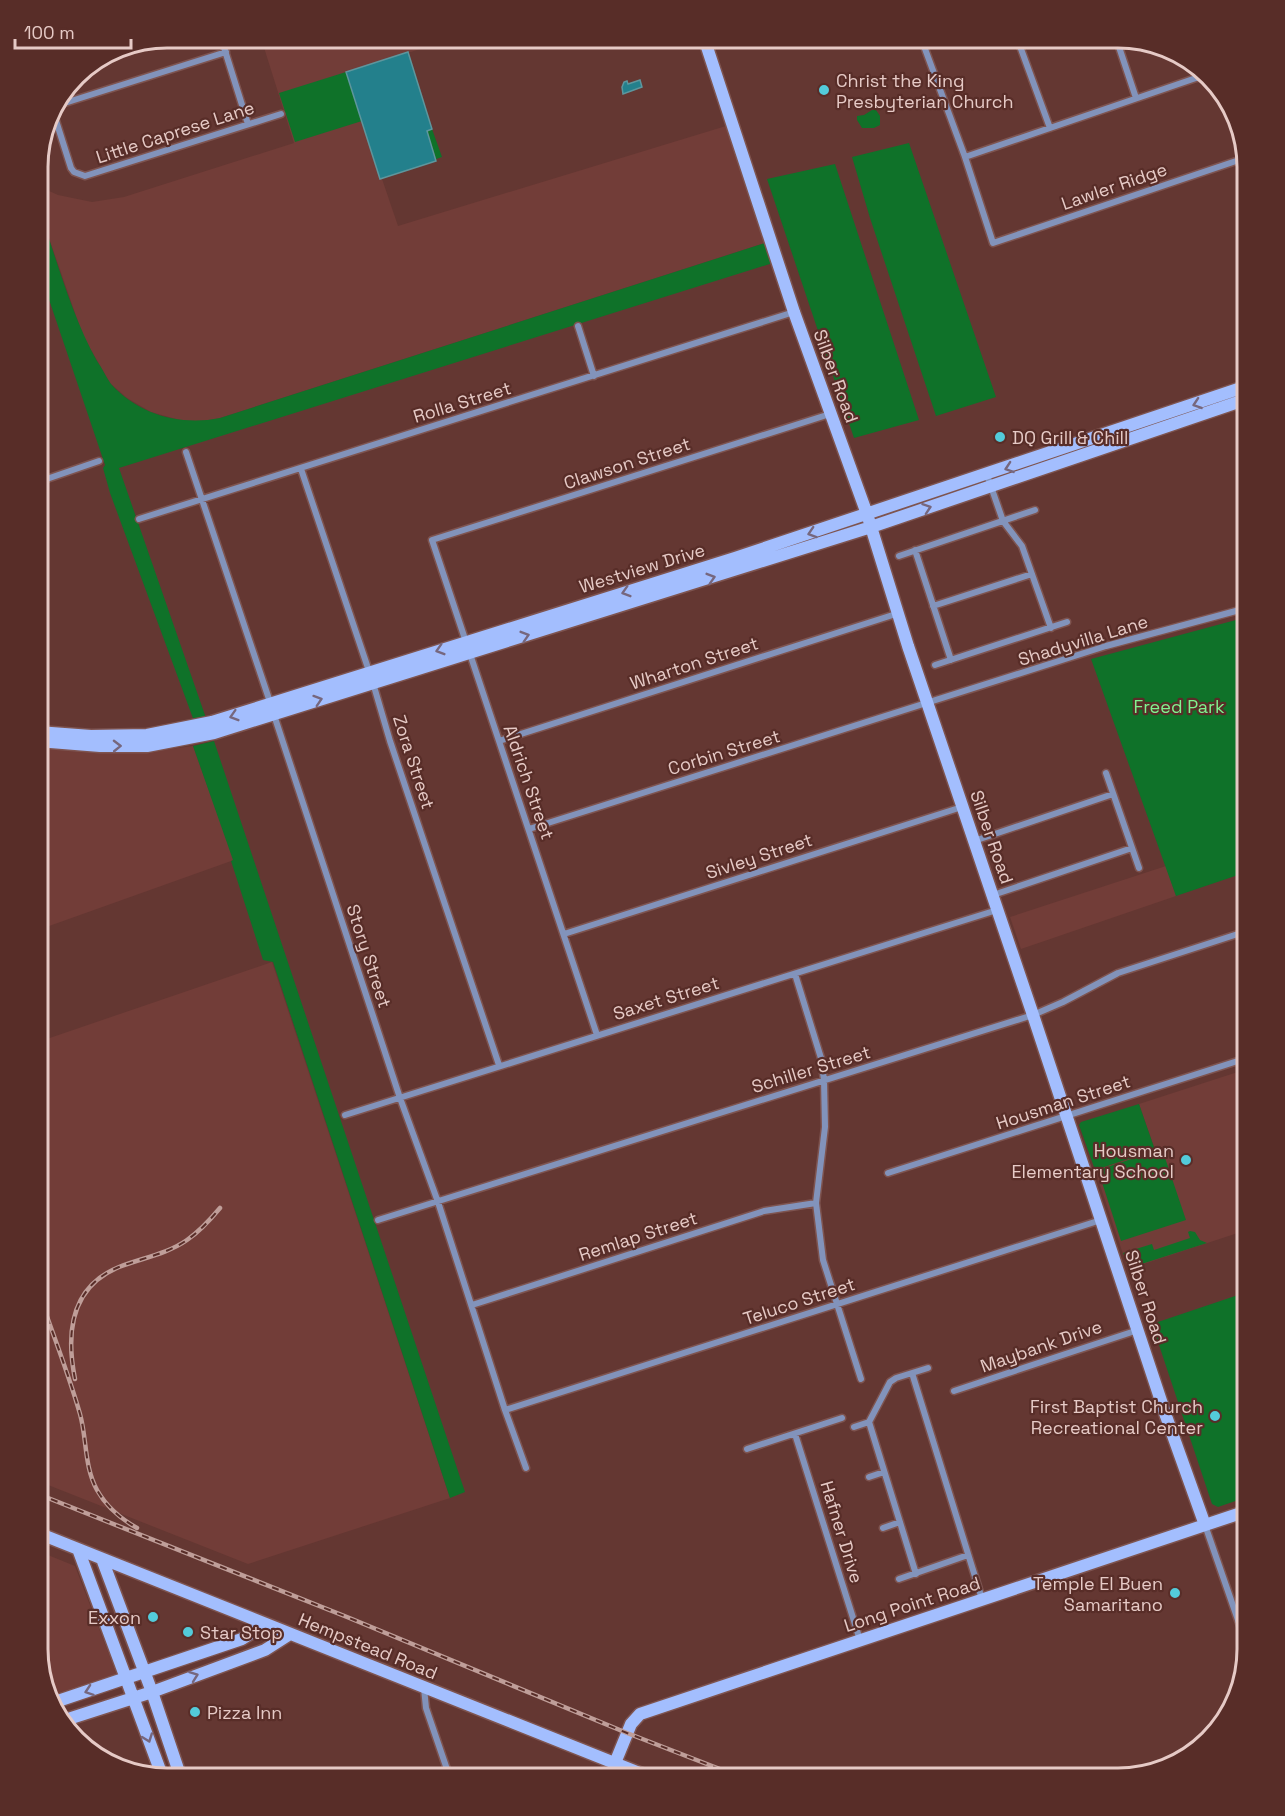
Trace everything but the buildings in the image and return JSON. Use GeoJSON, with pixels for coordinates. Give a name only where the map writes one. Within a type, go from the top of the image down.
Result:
{"type":"FeatureCollection","features":[{"type":"Feature","properties":{"kind":"main road","name":"Silber Road"},"geometry":{"type":"LineString","coordinates":[[707,48],[794,312],[872,527],[962,807],[1204,1526]]}},
{"type":"Feature","properties":{"kind":"main road","name":"Westview Drive"},"geometry":{"type":"LineString","coordinates":[[48,742],[100,746],[147,746],[214,733],[272,709],[371,678],[736,564],[872,527],[989,481],[1156,424],[1237,391]]}},
{"type":"Feature","properties":{"kind":"main road","name":"Westview Drive"},"geometry":{"type":"LineString","coordinates":[[1156,424],[1237,402]]}},
{"type":"Feature","properties":{"kind":"main road","name":"Westview Drive"},"geometry":{"type":"LineString","coordinates":[[736,564],[867,514],[989,481]]}},
{"type":"Feature","properties":{"kind":"main road","name":"Westview Drive"},"geometry":{"type":"LineString","coordinates":[[48,733],[91,736],[147,735],[272,709]]}},
{"type":"Feature","properties":{"kind":"main road","name":"Long Point Road"},"geometry":{"type":"LineString","coordinates":[[615,1763],[631,1724],[640,1714],[1237,1515]]}},
{"type":"Feature","properties":{"kind":"main road","name":"Hempstead Road"},"geometry":{"type":"LineString","coordinates":[[48,1537],[627,1768]]}},
{"type":"Feature","properties":{"kind":"main road"},"geometry":{"type":"LineString","coordinates":[[78,1549],[159,1768]]}},
{"type":"Feature","properties":{"kind":"main road"},"geometry":{"type":"LineString","coordinates":[[102,1559],[145,1672],[178,1768]]}},
{"type":"Feature","properties":{"kind":"main road"},"geometry":{"type":"LineString","coordinates":[[60,1700],[242,1639],[265,1624]]}},
{"type":"Feature","properties":{"kind":"main road"},"geometry":{"type":"LineString","coordinates":[[71,1718],[152,1692],[265,1650],[290,1634]]}},
{"type":"Feature","properties":{"kind":"main road"},"geometry":{"type":"LineString","coordinates":[[207,1651],[216,1668]]}},
{"type":"Feature","properties":{"kind":"street"},"geometry":{"type":"LineString","coordinates":[[225,48],[248,124]]}},
{"type":"Feature","properties":{"kind":"street"},"geometry":{"type":"LineString","coordinates":[[925,48],[965,157],[1196,78]]}},
{"type":"Feature","properties":{"kind":"street"},"geometry":{"type":"LineString","coordinates":[[1021,48],[1050,128]]}},
{"type":"Feature","properties":{"kind":"street"},"geometry":{"type":"LineString","coordinates":[[1119,48],[1136,98]]}},
{"type":"Feature","properties":{"kind":"street"},"geometry":{"type":"LineString","coordinates":[[67,103],[226,52]]}},
{"type":"Feature","properties":{"kind":"street","name":"Little Caprese Lane"},"geometry":{"type":"LineString","coordinates":[[57,122],[71,168],[79,175],[85,176],[281,114]]}},
{"type":"Feature","properties":{"kind":"street","name":"Lawler Ridge"},"geometry":{"type":"LineString","coordinates":[[965,157],[993,243],[1237,161]]}},
{"type":"Feature","properties":{"kind":"street","name":"Rolla Street"},"geometry":{"type":"LineString","coordinates":[[139,519],[794,312]]}},
{"type":"Feature","properties":{"kind":"street"},"geometry":{"type":"LineString","coordinates":[[578,326],[594,376]]}},
{"type":"Feature","properties":{"kind":"street","name":"Clawson Street"},"geometry":{"type":"LineString","coordinates":[[432,540],[830,414]]}},
{"type":"Feature","properties":{"kind":"street","name":"Story Street"},"geometry":{"type":"LineString","coordinates":[[186,452],[400,1098],[438,1202],[526,1468]]}},
{"type":"Feature","properties":{"kind":"street"},"geometry":{"type":"LineString","coordinates":[[48,479],[99,461]]}},
{"type":"Feature","properties":{"kind":"street","name":"Zora Street"},"geometry":{"type":"LineString","coordinates":[[301,468],[499,1065]]}},
{"type":"Feature","properties":{"kind":"street"},"geometry":{"type":"LineString","coordinates":[[989,481],[1003,521],[1022,546],[1050,628]]}},
{"type":"Feature","properties":{"kind":"street"},"geometry":{"type":"LineString","coordinates":[[899,556],[1035,510]]}},
{"type":"Feature","properties":{"kind":"street","name":"Aldrich Street"},"geometry":{"type":"LineString","coordinates":[[432,540],[597,1035]]}},
{"type":"Feature","properties":{"kind":"street"},"geometry":{"type":"LineString","coordinates":[[915,550],[951,660]]}},
{"type":"Feature","properties":{"kind":"street"},"geometry":{"type":"LineString","coordinates":[[933,606],[1032,574]]}},
{"type":"Feature","properties":{"kind":"street","name":"Shadyvilla Lane"},"geometry":{"type":"LineString","coordinates":[[928,704],[1106,646],[1237,611]]}},
{"type":"Feature","properties":{"kind":"street","name":"Wharton Street"},"geometry":{"type":"LineString","coordinates":[[499,741],[899,614]]}},
{"type":"Feature","properties":{"kind":"street"},"geometry":{"type":"LineString","coordinates":[[935,665],[1067,622]]}},
{"type":"Feature","properties":{"kind":"street","name":"Corbin Street"},"geometry":{"type":"LineString","coordinates":[[529,829],[928,704]]}},
{"type":"Feature","properties":{"kind":"street"},"geometry":{"type":"LineString","coordinates":[[1106,773],[1138,868]]}},
{"type":"Feature","properties":{"kind":"street"},"geometry":{"type":"LineString","coordinates":[[974,841],[1113,794]]}},
{"type":"Feature","properties":{"kind":"street","name":"Sivley Street"},"geometry":{"type":"LineString","coordinates":[[564,934],[962,807]]}},
{"type":"Feature","properties":{"kind":"street"},"geometry":{"type":"LineString","coordinates":[[992,896],[1132,848]]}},
{"type":"Feature","properties":{"kind":"street","name":"Saxet Street"},"geometry":{"type":"LineString","coordinates":[[345,1115],[997,910]]}},
{"type":"Feature","properties":{"kind":"street","name":"Schiller Street"},"geometry":{"type":"LineString","coordinates":[[378,1220],[1033,1015],[1118,973],[1237,935]]}},
{"type":"Feature","properties":{"kind":"street"},"geometry":{"type":"LineString","coordinates":[[795,974],[821,1058],[824,1080],[825,1127],[816,1203],[823,1260],[861,1379]]}},
{"type":"Feature","properties":{"kind":"street","name":"Housman Street"},"geometry":{"type":"LineString","coordinates":[[888,1173],[1237,1062]]}},
{"type":"Feature","properties":{"kind":"street","name":"Remlap Street"},"geometry":{"type":"LineString","coordinates":[[472,1305],[764,1211],[816,1203]]}},
{"type":"Feature","properties":{"kind":"street","name":"Teluco Street"},"geometry":{"type":"LineString","coordinates":[[505,1410],[1101,1220]]}},
{"type":"Feature","properties":{"kind":"street","name":"Maybank Drive"},"geometry":{"type":"LineString","coordinates":[[954,1391],[1138,1330]]}},
{"type":"Feature","properties":{"kind":"street"},"geometry":{"type":"LineString","coordinates":[[854,1427],[869,1422],[890,1382],[928,1368]]}},
{"type":"Feature","properties":{"kind":"street"},"geometry":{"type":"LineString","coordinates":[[912,1373],[982,1600]]}},
{"type":"Feature","properties":{"kind":"street"},"geometry":{"type":"LineString","coordinates":[[747,1449],[842,1418]]}},
{"type":"Feature","properties":{"kind":"street"},"geometry":{"type":"LineString","coordinates":[[869,1422],[916,1574]]}},
{"type":"Feature","properties":{"kind":"street","name":"Hafner Drive"},"geometry":{"type":"LineString","coordinates":[[795,1434],[860,1640]]}},
{"type":"Feature","properties":{"kind":"street"},"geometry":{"type":"LineString","coordinates":[[869,1477],[884,1472]]}},
{"type":"Feature","properties":{"kind":"street"},"geometry":{"type":"LineString","coordinates":[[884,1528],[900,1522]]}},
{"type":"Feature","properties":{"kind":"street","name":"Silber Road"},"geometry":{"type":"LineString","coordinates":[[1204,1526],[1237,1616]]}},
{"type":"Feature","properties":{"kind":"street"},"geometry":{"type":"LineString","coordinates":[[899,1580],[968,1556]]}},
{"type":"Feature","properties":{"kind":"street"},"geometry":{"type":"LineString","coordinates":[[424,1688],[426,1708],[447,1768]]}},
{"type":"Feature","properties":{"kind":"shaded area"},"geometry":{"type":"Polygon","coordinates":[[[264,48],[423,48],[346,73],[398,226],[726,126],[765,243],[220,418],[187,422],[151,412],[127,398],[110,383],[83,336],[48,235],[48,190],[58,195],[92,202],[124,197],[294,143],[264,48]]]}},
{"type":"Feature","properties":{"kind":"shaded area"},"geometry":{"type":"Polygon","coordinates":[[[193,746],[234,860],[48,926],[48,749],[145,752],[193,746]]]}},
{"type":"Feature","properties":{"kind":"shaded area"},"geometry":{"type":"Polygon","coordinates":[[[1166,866],[1176,896],[1021,949],[1010,917],[1166,866]]]}},
{"type":"Feature","properties":{"kind":"shaded area"},"geometry":{"type":"Polygon","coordinates":[[[272,962],[450,1498],[248,1564],[48,1485],[48,1039],[272,962]]]}},
{"type":"Feature","properties":{"kind":"shaded area","name":"Housman Elementary School"},"geometry":{"type":"Polygon","coordinates":[[[1237,1072],[1237,1233],[1128,1269],[1095,1170],[1155,1150],[1139,1104],[1237,1072]]]}},
{"type":"Feature","properties":{"kind":"shaded area"},"geometry":{"type":"Polygon","coordinates":[[[48,1555],[75,1566],[118,1678],[58,1698],[49,1665],[48,1555]]]}},
{"type":"Feature","properties":{"kind":"green space"},"geometry":{"type":"Polygon","coordinates":[[[346,72],[362,121],[295,142],[279,93],[346,72]]]}},
{"type":"Feature","properties":{"kind":"green space"},"geometry":{"type":"Polygon","coordinates":[[[876,110],[880,116],[880,125],[874,128],[862,128],[857,116],[876,110]]]}},
{"type":"Feature","properties":{"kind":"green space"},"geometry":{"type":"Polygon","coordinates":[[[432,129],[442,157],[436,159],[427,131],[432,129]]]}},
{"type":"Feature","properties":{"kind":"green space"},"geometry":{"type":"Polygon","coordinates":[[[909,143],[996,397],[936,416],[852,157],[909,143]]]}},
{"type":"Feature","properties":{"kind":"green space"},"geometry":{"type":"Polygon","coordinates":[[[835,164],[919,420],[854,438],[767,179],[835,164]]]}},
{"type":"Feature","properties":{"kind":"green space"},"geometry":{"type":"Polygon","coordinates":[[[48,236],[88,344],[111,384],[134,404],[161,416],[190,420],[220,418],[765,243],[773,263],[119,468],[206,718],[194,721],[110,493],[103,468],[105,465],[48,297],[48,236]]]}},
{"type":"Feature","properties":{"kind":"green space","name":"Freed Park"},"geometry":{"type":"Polygon","coordinates":[[[1237,620],[1237,875],[1176,896],[1091,659],[1237,620]]]}},
{"type":"Feature","properties":{"kind":"green space"},"geometry":{"type":"Polygon","coordinates":[[[214,741],[465,1492],[450,1498],[273,962],[263,960],[231,861],[233,860],[193,746],[214,741]]]}},
{"type":"Feature","properties":{"kind":"green space"},"geometry":{"type":"Polygon","coordinates":[[[1139,1104],[1155,1150],[1095,1170],[1079,1125],[1081,1122],[1139,1104]]]}},
{"type":"Feature","properties":{"kind":"green space"},"geometry":{"type":"Polygon","coordinates":[[[1162,1149],[1186,1220],[1121,1241],[1098,1170],[1162,1149]]]}},
{"type":"Feature","properties":{"kind":"green space"},"geometry":{"type":"Polygon","coordinates":[[[1188,1232],[1195,1232],[1200,1240],[1207,1243],[1129,1268],[1123,1253],[1152,1244],[1154,1250],[1190,1238],[1188,1232]]]}},
{"type":"Feature","properties":{"kind":"green space","name":"First Baptist Church Recreational Center"},"geometry":{"type":"Polygon","coordinates":[[[1237,1295],[1237,1500],[1218,1507],[1212,1504],[1152,1324],[1237,1295]]]}},
{"type":"Feature","properties":{"kind":"water"},"geometry":{"type":"Polygon","coordinates":[[[408,52],[432,129],[427,131],[436,161],[380,179],[346,72],[408,52]]]}},
{"type":"Feature","properties":{"kind":"water"},"geometry":{"type":"Polygon","coordinates":[[[640,80],[642,87],[623,94],[624,82],[627,81],[628,84],[640,80]]]}},
{"type":"Feature","properties":{"kind":"railway"},"geometry":{"type":"LineString","coordinates":[[75,1379],[72,1362],[72,1329],[81,1299],[90,1287],[119,1267],[179,1245],[201,1229],[220,1208]]}},
{"type":"Feature","properties":{"kind":"railway"},"geometry":{"type":"LineString","coordinates":[[48,1319],[80,1414],[93,1481],[109,1507],[137,1528]]}},
{"type":"Feature","properties":{"kind":"railway"},"geometry":{"type":"LineString","coordinates":[[48,1498],[717,1768]]}},
{"type":"Feature","properties":{"kind":"place","name":"Christ the King Presbyterian Church"},"geometry":{"type":"Point","coordinates":[824,90]}},
{"type":"Feature","properties":{"kind":"place","name":"DQ Grill & Chill"},"geometry":{"type":"Point","coordinates":[1000,437]}},
{"type":"Feature","properties":{"kind":"place","name":"Housman Elementary School"},"geometry":{"type":"Point","coordinates":[1186,1160]}},
{"type":"Feature","properties":{"kind":"place","name":"First Baptist Church Recreational Center"},"geometry":{"type":"Point","coordinates":[1215,1416]}},
{"type":"Feature","properties":{"kind":"place","name":"Temple El Buen Samaritano"},"geometry":{"type":"Point","coordinates":[1175,1593]}},
{"type":"Feature","properties":{"kind":"place","name":"Exxon"},"geometry":{"type":"Point","coordinates":[153,1617]}},
{"type":"Feature","properties":{"kind":"place","name":"Star Stop"},"geometry":{"type":"Point","coordinates":[188,1632]}},
{"type":"Feature","properties":{"kind":"place","name":"Pizza Inn"},"geometry":{"type":"Point","coordinates":[195,1712]}}]}
